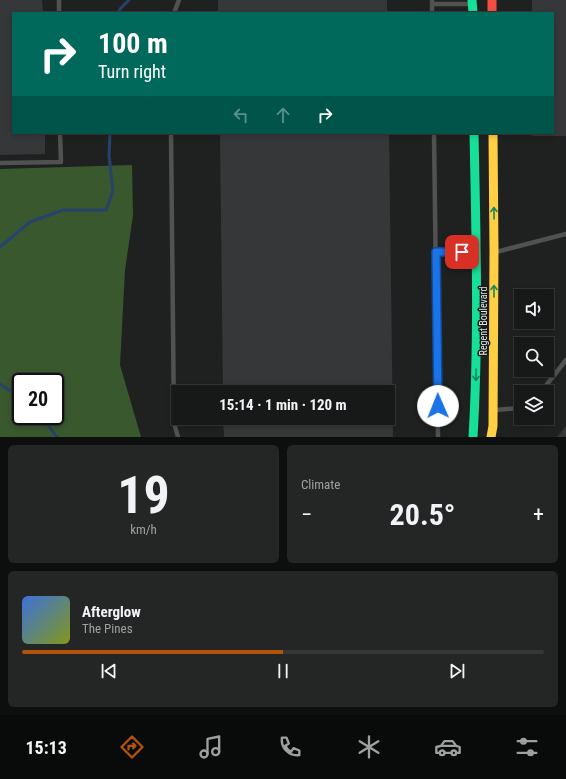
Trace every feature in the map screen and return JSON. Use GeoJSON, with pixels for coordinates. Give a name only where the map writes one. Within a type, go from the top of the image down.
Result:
{"type":"FeatureCollection","features":[{"type":"Feature","properties":{"kind":"street"},"geometry":{"type":"LineString","coordinates":[[492,0],[492,12]]}},
{"type":"Feature","properties":{"kind":"street","name":"Regent Boulevard"},"geometry":{"type":"LineString","coordinates":[[473,437],[477,333],[474,134]]}},
{"type":"Feature","properties":{"kind":"street","name":"Regent Boulevard"},"geometry":{"type":"LineString","coordinates":[[491,437],[494,410],[493,134]]}},
{"type":"Feature","properties":{"kind":"lane"},"geometry":{"type":"LineString","coordinates":[[59,0],[59,12]]}},
{"type":"Feature","properties":{"kind":"lane"},"geometry":{"type":"LineString","coordinates":[[174,12],[179,0]]}},
{"type":"Feature","properties":{"kind":"lane"},"geometry":{"type":"LineString","coordinates":[[432,2],[473,6]]}},
{"type":"Feature","properties":{"kind":"lane"},"geometry":{"type":"LineString","coordinates":[[0,162],[60,162],[60,134]]}},
{"type":"Feature","properties":{"kind":"lane"},"geometry":{"type":"LineString","coordinates":[[171,134],[174,423],[178,437]]}},
{"type":"Feature","properties":{"kind":"lane"},"geometry":{"type":"LineString","coordinates":[[434,134],[438,437]]}},
{"type":"Feature","properties":{"kind":"lane"},"geometry":{"type":"LineString","coordinates":[[494,252],[566,234]]}},
{"type":"Feature","properties":{"kind":"lane"},"geometry":{"type":"LineString","coordinates":[[436,252],[476,252]]}},
{"type":"Feature","properties":{"kind":"lane"},"geometry":{"type":"LineString","coordinates":[[546,385],[566,360]]}},
{"type":"Feature","properties":{"kind":"lane"},"geometry":{"type":"LineString","coordinates":[[494,410],[514,409]]}},
{"type":"Feature","properties":{"kind":"green space"},"geometry":{"type":"Polygon","coordinates":[[[132,165],[133,215],[125,270],[120,365],[141,437],[0,437],[0,169],[132,165]]]}},
{"type":"Feature","properties":{"kind":"building"},"geometry":{"type":"Polygon","coordinates":[[[0,0],[42,0],[43,12],[12,12],[12,134],[45,134],[45,154],[0,155],[0,0]]]}},
{"type":"Feature","properties":{"kind":"building"},"geometry":{"type":"Polygon","coordinates":[[[218,0],[387,0],[387,12],[218,12],[218,0]]]}},
{"type":"Feature","properties":{"kind":"building"},"geometry":{"type":"Polygon","coordinates":[[[532,0],[566,0],[566,136],[532,136],[532,134],[554,134],[554,12],[532,12],[532,0]]]}},
{"type":"Feature","properties":{"kind":"building"},"geometry":{"type":"Polygon","coordinates":[[[220,134],[389,134],[392,385],[223,385],[220,134]]]}},
{"type":"Feature","properties":{"kind":"building"},"geometry":{"type":"Polygon","coordinates":[[[223,425],[393,425],[393,437],[224,437],[223,425]]]}},
{"type":"Feature","properties":{"kind":"building"},"geometry":{"type":"Polygon","coordinates":[[[566,426],[566,437],[557,437],[566,426]]]}},
{"type":"Feature","properties":{"kind":"waterway"},"geometry":{"type":"LineString","coordinates":[[119,12],[120,9],[129,0]]}},
{"type":"Feature","properties":{"kind":"waterway"},"geometry":{"type":"LineString","coordinates":[[0,247],[30,222],[63,210],[106,210],[113,191],[109,156],[110,134]]}},
{"type":"Feature","properties":{"kind":"waterway"},"geometry":{"type":"LineString","coordinates":[[0,384],[12,392]]}},
{"type":"Feature","properties":{"kind":"waterway"},"geometry":{"type":"LineString","coordinates":[[48,425],[57,437]]}},
{"type":"Feature","properties":{"kind":"traffic: fast"},"geometry":{"type":"LineString","coordinates":[[472,0],[473,12]]}},
{"type":"Feature","properties":{"kind":"traffic: fast"},"geometry":{"type":"LineString","coordinates":[[473,437],[476,361],[474,134]]}},
{"type":"Feature","properties":{"kind":"traffic: slow"},"geometry":{"type":"LineString","coordinates":[[491,437],[493,426],[493,134]]}},
{"type":"Feature","properties":{"kind":"traffic: jam"},"geometry":{"type":"LineString","coordinates":[[492,0],[492,12]]}},
{"type":"Feature","properties":{"kind":"route"},"geometry":{"type":"LineString","coordinates":[[438,406],[436,252],[462,252]]}}]}
